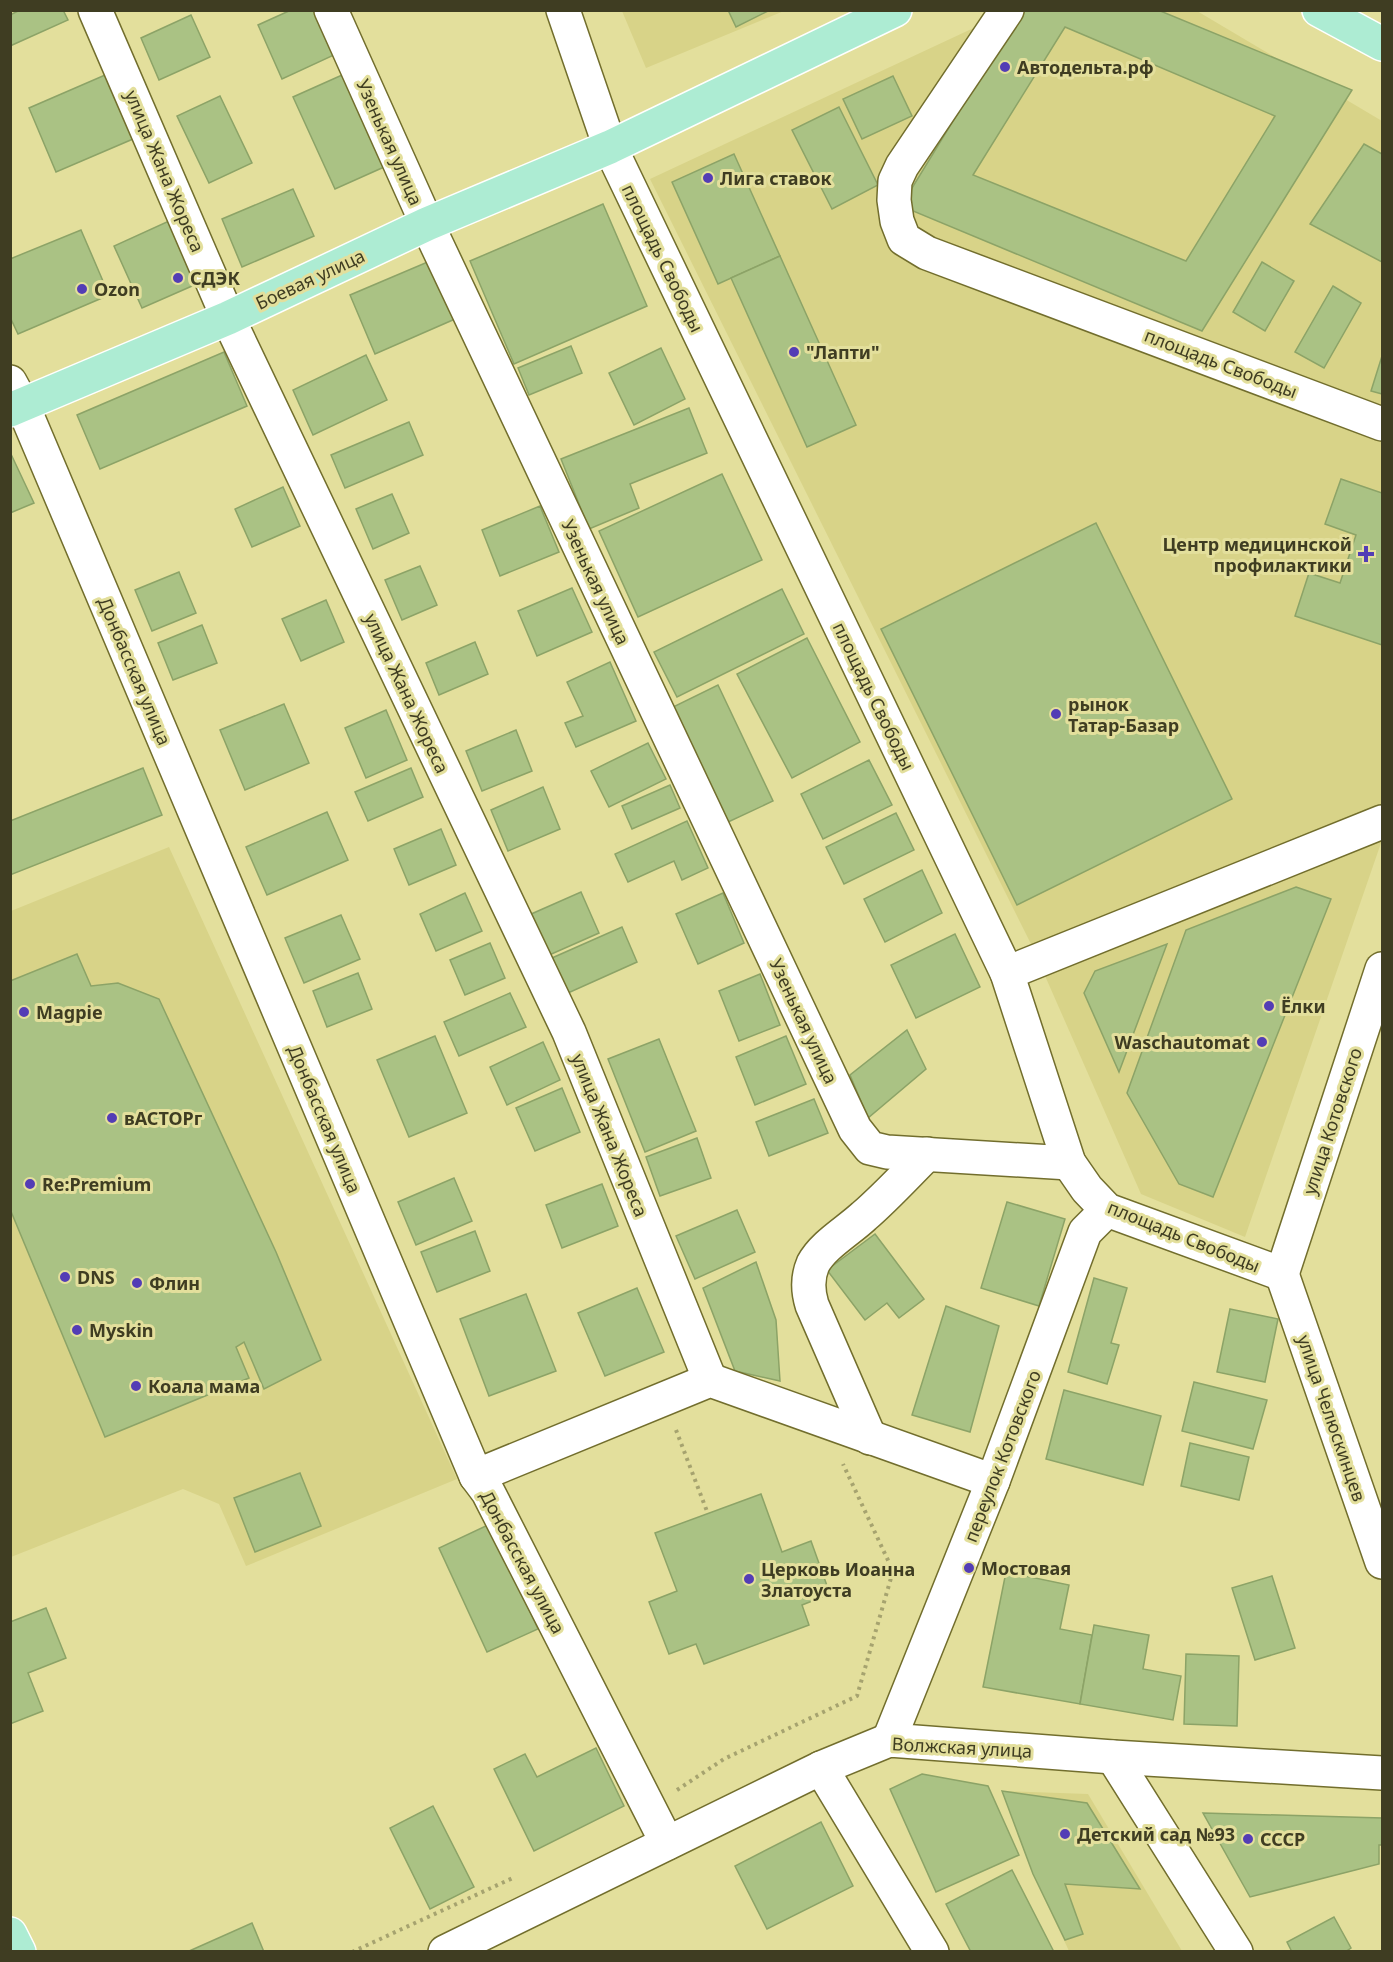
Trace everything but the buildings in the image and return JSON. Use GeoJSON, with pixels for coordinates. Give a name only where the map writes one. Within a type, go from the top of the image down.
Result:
{"type":"FeatureCollection","features":[{"type":"Feature","properties":{"kind":"main road","name":"Боевая улица"},"geometry":{"type":"LineString","coordinates":[[14,399],[228,318],[427,224],[610,147],[895,10]]}},
{"type":"Feature","properties":{"kind":"main road"},"geometry":{"type":"LineString","coordinates":[[1320,10],[1383,44]]}},
{"type":"Feature","properties":{"kind":"main road"},"geometry":{"type":"LineString","coordinates":[[10,1934],[18,1952]]}},
{"type":"Feature","properties":{"kind":"street","name":"улица Жана Жореса"},"geometry":{"type":"LineString","coordinates":[[95,10],[228,318],[569,1032],[710,1380]]}},
{"type":"Feature","properties":{"kind":"street","name":"Узенькая улица"},"geometry":{"type":"LineString","coordinates":[[332,10],[427,224],[855,1129],[870,1148],[887,1152],[927,1154]]}},
{"type":"Feature","properties":{"kind":"street","name":"площадь Свободы"},"geometry":{"type":"LineString","coordinates":[[563,10],[610,147],[1007,973],[1069,1163],[1087,1189],[1107,1210],[1282,1274]]}},
{"type":"Feature","properties":{"kind":"street","name":"площадь Свободы"},"geometry":{"type":"LineString","coordinates":[[1007,10],[902,166],[895,181],[894,200],[897,220],[904,239],[927,253],[1383,424]]}},
{"type":"Feature","properties":{"kind":"street","name":"Донбасская улица"},"geometry":{"type":"LineString","coordinates":[[14,399],[476,1476],[488,1492],[667,1843]]}},
{"type":"Feature","properties":{"kind":"street"},"geometry":{"type":"LineString","coordinates":[[1007,973],[1383,822]]}},
{"type":"Feature","properties":{"kind":"street","name":"улица Котовского"},"geometry":{"type":"LineString","coordinates":[[1282,1274],[1383,969]]}},
{"type":"Feature","properties":{"kind":"street"},"geometry":{"type":"LineString","coordinates":[[870,1438],[812,1305],[809,1279],[812,1266],[819,1255],[865,1215],[927,1154],[1069,1163]]}},
{"type":"Feature","properties":{"kind":"street","name":"переулок Котовского"},"geometry":{"type":"LineString","coordinates":[[889,1740],[993,1481],[1085,1232],[1107,1210]]}},
{"type":"Feature","properties":{"kind":"street","name":"улица Челюскинцев"},"geometry":{"type":"LineString","coordinates":[[1282,1274],[1383,1562]]}},
{"type":"Feature","properties":{"kind":"street"},"geometry":{"type":"LineString","coordinates":[[476,1476],[710,1380],[993,1481]]}},
{"type":"Feature","properties":{"kind":"street","name":"Волжская улица"},"geometry":{"type":"LineString","coordinates":[[445,1952],[821,1768],[889,1740],[1113,1757],[1383,1773]]}},
{"type":"Feature","properties":{"kind":"street"},"geometry":{"type":"LineString","coordinates":[[1113,1757],[1236,1952]]}},
{"type":"Feature","properties":{"kind":"street"},"geometry":{"type":"LineString","coordinates":[[821,1768],[932,1952]]}},
{"type":"Feature","properties":{"kind":"path"},"geometry":{"type":"LineString","coordinates":[[669,1398],[672,1420],[708,1514]]}},
{"type":"Feature","properties":{"kind":"path"},"geometry":{"type":"LineString","coordinates":[[650,1809],[724,1759],[857,1696],[893,1571],[823,1421]]}},
{"type":"Feature","properties":{"kind":"path"},"geometry":{"type":"LineString","coordinates":[[352,1952],[520,1875]]}},
{"type":"Feature","properties":{"kind":"shaded area"},"geometry":{"type":"Polygon","coordinates":[[[622,11],[784,11],[646,68],[622,11]]]}},
{"type":"Feature","properties":{"kind":"shaded area"},"geometry":{"type":"Polygon","coordinates":[[[1010,11],[1197,11],[1382,121],[1382,840],[1245,1237],[1141,1194],[1031,944],[650,179],[1010,11]]]}},
{"type":"Feature","properties":{"kind":"shaded area"},"geometry":{"type":"Polygon","coordinates":[[[169,847],[457,1479],[246,1566],[219,1504],[183,1489],[11,1557],[11,911],[169,847]]]}},
{"type":"Feature","properties":{"kind":"shaded area","name":"Детский сад №93"},"geometry":{"type":"Polygon","coordinates":[[[1002,1791],[1088,1794],[1182,1951],[1069,1951],[1033,1874],[1002,1791]]]}},
{"type":"Feature","properties":{"kind":"place","name":"Автодельта.рф"},"geometry":{"type":"Point","coordinates":[1005,67]}},
{"type":"Feature","properties":{"kind":"place","name":"Лига ставок"},"geometry":{"type":"Point","coordinates":[708,178]}},
{"type":"Feature","properties":{"kind":"place","name":"СДЭК"},"geometry":{"type":"Point","coordinates":[178,278]}},
{"type":"Feature","properties":{"kind":"place","name":"Ozon"},"geometry":{"type":"Point","coordinates":[82,289]}},
{"type":"Feature","properties":{"kind":"place","name":"\"Лапти\""},"geometry":{"type":"Point","coordinates":[794,352]}},
{"type":"Feature","properties":{"kind":"place","name":"Центр медицинской профилактики"},"geometry":{"type":"Point","coordinates":[1366,554]}},
{"type":"Feature","properties":{"kind":"place","name":"рынок Татар-Базар"},"geometry":{"type":"Point","coordinates":[1056,714]}},
{"type":"Feature","properties":{"kind":"place","name":"Ёлки"},"geometry":{"type":"Point","coordinates":[1269,1006]}},
{"type":"Feature","properties":{"kind":"place","name":"Magpie"},"geometry":{"type":"Point","coordinates":[24,1012]}},
{"type":"Feature","properties":{"kind":"place","name":"Waschautomat"},"geometry":{"type":"Point","coordinates":[1262,1042]}},
{"type":"Feature","properties":{"kind":"place","name":"вАСТОРг"},"geometry":{"type":"Point","coordinates":[112,1118]}},
{"type":"Feature","properties":{"kind":"place","name":"Re:Premium"},"geometry":{"type":"Point","coordinates":[30,1184]}},
{"type":"Feature","properties":{"kind":"place","name":"DNS"},"geometry":{"type":"Point","coordinates":[65,1277]}},
{"type":"Feature","properties":{"kind":"place","name":"Флин"},"geometry":{"type":"Point","coordinates":[137,1283]}},
{"type":"Feature","properties":{"kind":"place","name":"Myskin"},"geometry":{"type":"Point","coordinates":[77,1330]}},
{"type":"Feature","properties":{"kind":"place","name":"Коала мама"},"geometry":{"type":"Point","coordinates":[136,1386]}},
{"type":"Feature","properties":{"kind":"place","name":"Мостовая"},"geometry":{"type":"Point","coordinates":[969,1568]}},
{"type":"Feature","properties":{"kind":"place","name":"Церковь Иоанна Златоуста"},"geometry":{"type":"Point","coordinates":[749,1579]}},
{"type":"Feature","properties":{"kind":"place","name":"Детский сад №93"},"geometry":{"type":"Point","coordinates":[1065,1834]}},
{"type":"Feature","properties":{"kind":"place","name":"СССР"},"geometry":{"type":"Point","coordinates":[1248,1839]}}]}
